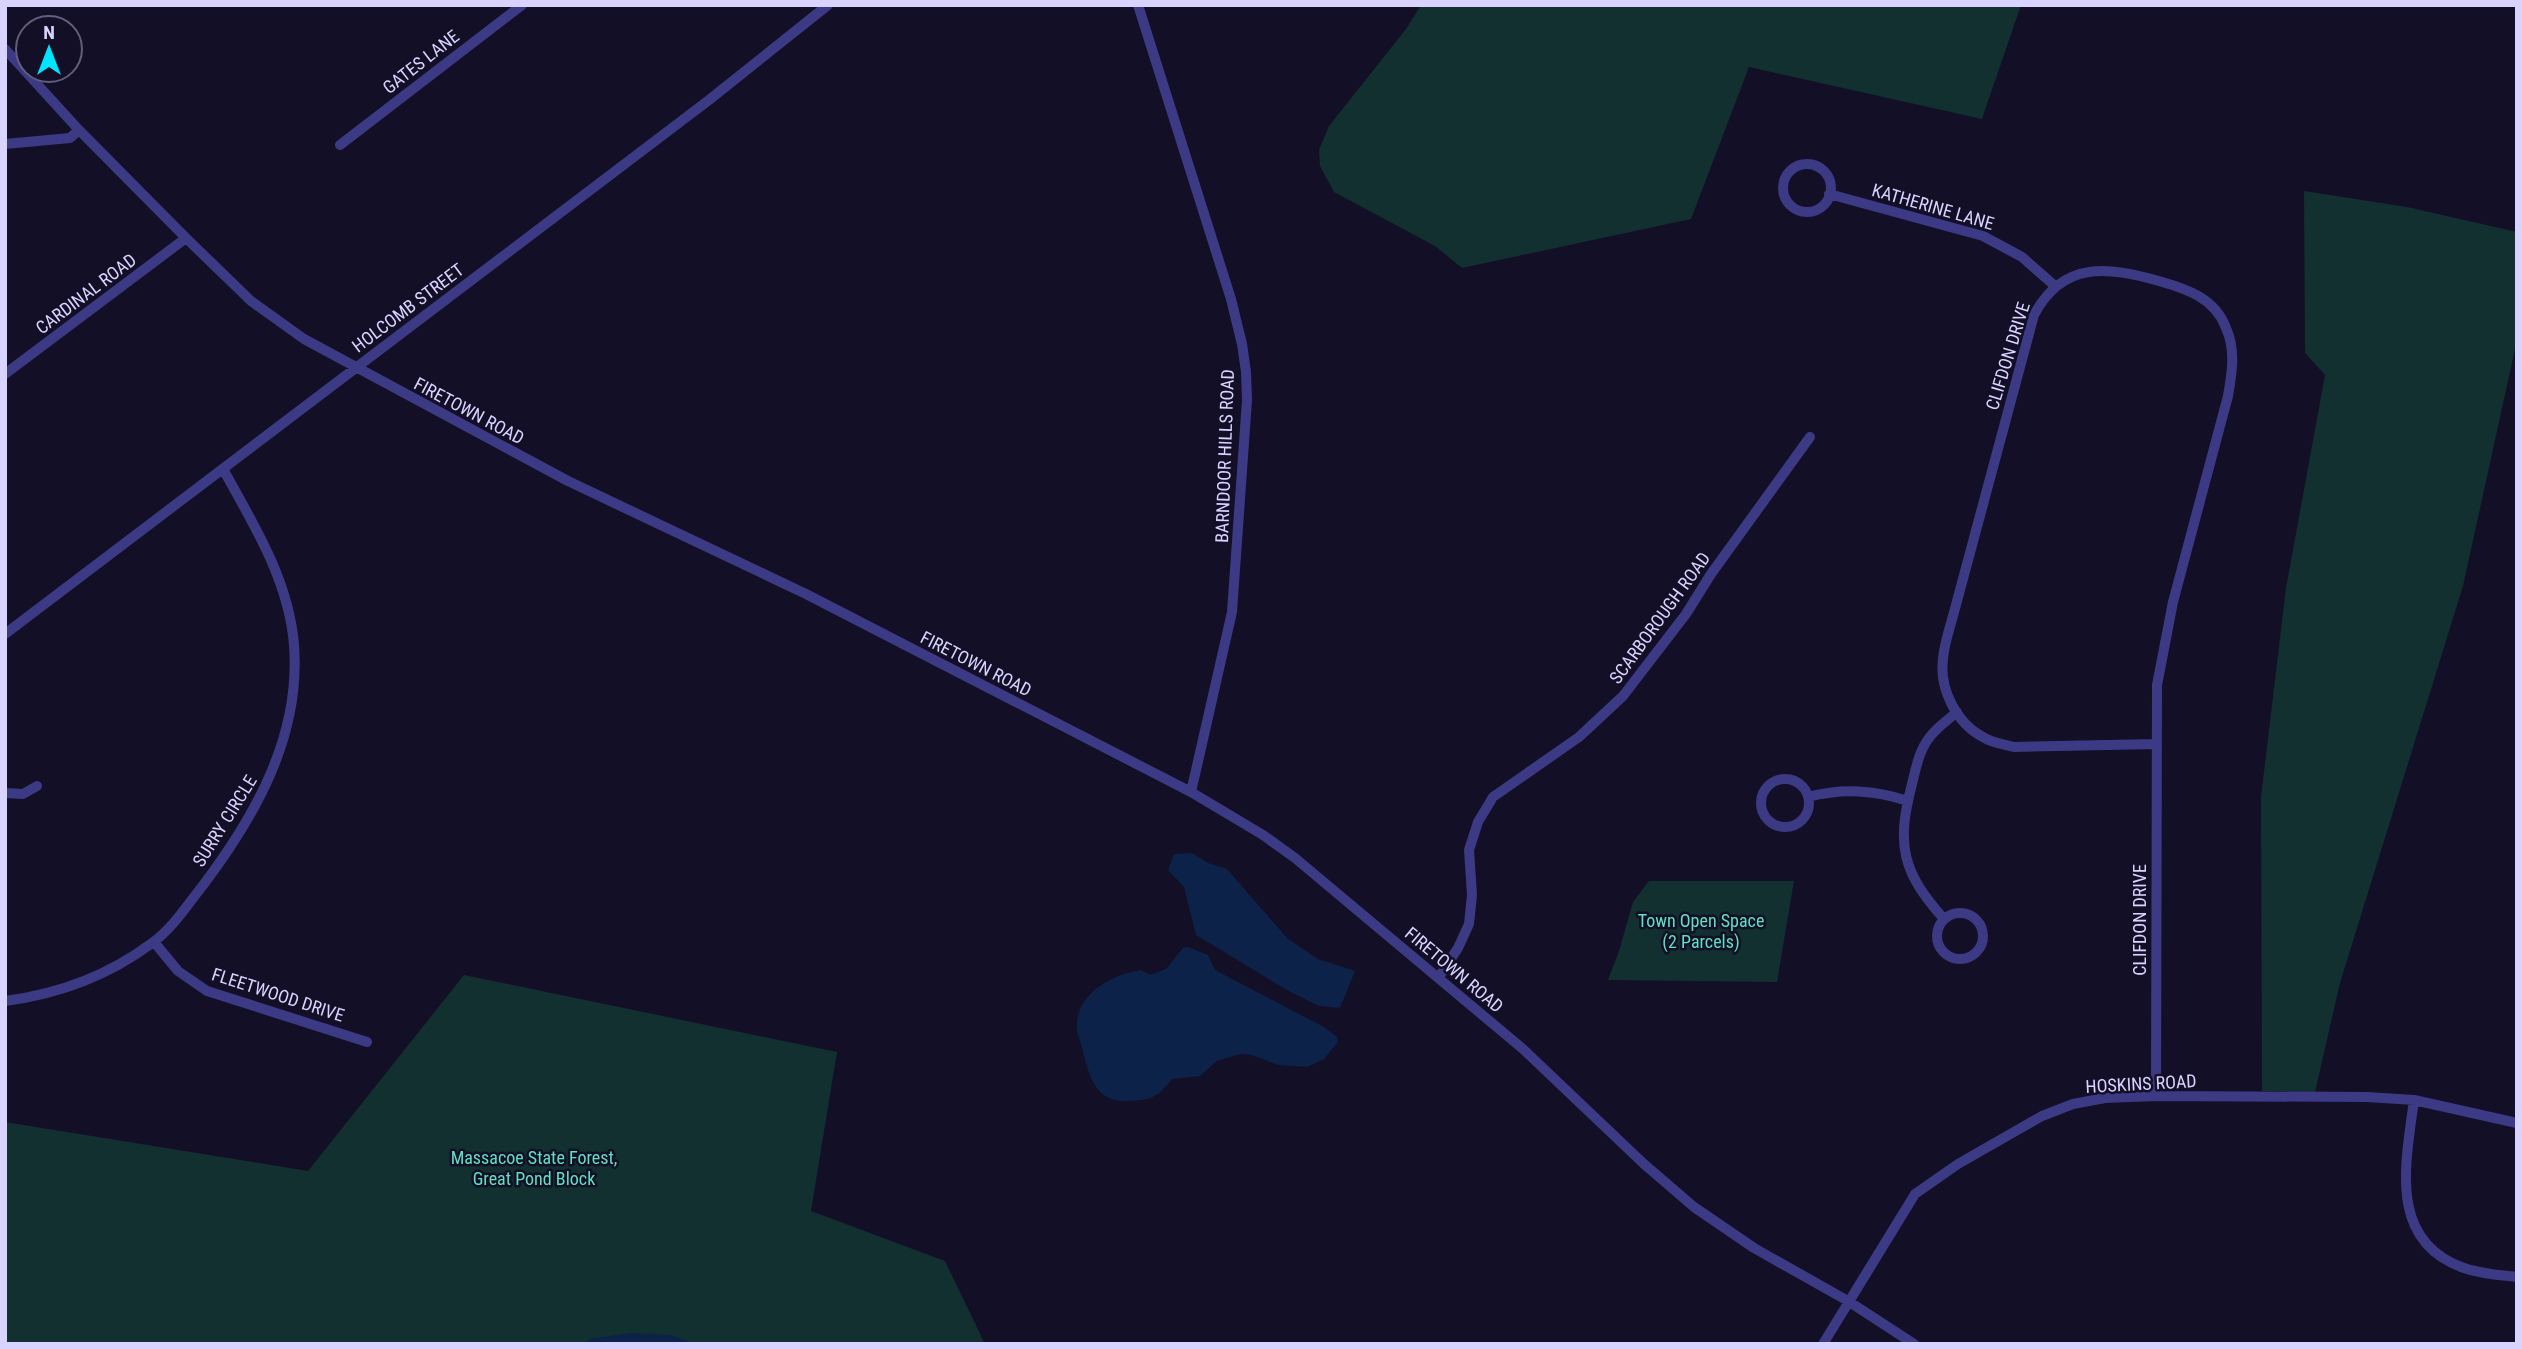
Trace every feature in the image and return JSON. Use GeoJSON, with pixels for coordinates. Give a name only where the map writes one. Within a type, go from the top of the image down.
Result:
{"type":"FeatureCollection","features":[{"type":"Feature","properties":{"kind":"street","name":"GATES LANE"},"geometry":{"type":"LineString","coordinates":[[340,145],[522,5]]}},
{"type":"Feature","properties":{"kind":"street","name":"HOLCOMB STREET"},"geometry":{"type":"LineString","coordinates":[[5,634],[709,100],[828,5]]}},
{"type":"Feature","properties":{"kind":"street","name":"BARNDOOR HILLS ROAD"},"geometry":{"type":"LineString","coordinates":[[1138,5],[1231,299],[1246,372],[1247,400],[1233,611],[1191,792]]}},
{"type":"Feature","properties":{"kind":"street","name":"FIRETOWN ROAD"},"geometry":{"type":"LineString","coordinates":[[5,49],[79,130],[186,238],[251,301],[304,339],[568,481],[806,594],[1191,792],[1263,835],[1439,976],[1523,1049],[1643,1164],[1694,1207],[1754,1248],[1848,1301],[1914,1344]]}},
{"type":"Feature","properties":{"kind":"street"},"geometry":{"type":"LineString","coordinates":[[5,144],[70,138],[79,130]]}},
{"type":"Feature","properties":{"kind":"street"},"geometry":{"type":"LineString","coordinates":[[1812,164],[1825,172],[1829,179],[1829,194],[1820,207],[1805,211],[1790,205],[1783,191],[1783,183],[1797,166],[1812,164]]}},
{"type":"Feature","properties":{"kind":"street","name":"KATHERINE LANE"},"geometry":{"type":"LineString","coordinates":[[1829,194],[1983,236],[2022,257],[2055,286]]}},
{"type":"Feature","properties":{"kind":"street","name":"CARDINAL ROAD"},"geometry":{"type":"LineString","coordinates":[[5,374],[186,238]]}},
{"type":"Feature","properties":{"kind":"street","name":"CLIFDON DRIVE"},"geometry":{"type":"LineString","coordinates":[[2156,744],[2014,747],[1982,737],[1968,726],[1948,697],[1943,678],[1942,659],[2034,315],[2043,298],[2055,286],[2074,276],[2105,270],[2175,286],[2205,299],[2226,326],[2231,343],[2232,373],[2228,396],[2164,642],[2157,685],[2156,1096]]}},
{"type":"Feature","properties":{"kind":"street","name":"SCARBOROUGH ROAD"},"geometry":{"type":"LineString","coordinates":[[1439,976],[1458,948],[1469,925],[1472,895],[1469,850],[1478,822],[1488,804],[1513,781],[1580,737],[1623,696],[1686,614],[1711,574],[1810,437]]}},
{"type":"Feature","properties":{"kind":"street","name":"SURRY CIRCLE"},"geometry":{"type":"LineString","coordinates":[[5,1001],[81,984],[101,975],[154,942],[187,908],[222,861],[267,786],[284,740],[293,695],[295,645],[285,596],[272,558],[223,469]]}},
{"type":"Feature","properties":{"kind":"street"},"geometry":{"type":"LineString","coordinates":[[1944,919],[1920,891],[1909,866],[1903,835],[1908,801],[1921,752],[1930,737],[1957,712]]}},
{"type":"Feature","properties":{"kind":"street"},"geometry":{"type":"LineString","coordinates":[[1779,780],[1794,780],[1805,790],[1808,797],[1807,813],[1802,820],[1787,826],[1772,822],[1762,810],[1763,794],[1772,783],[1779,780]]}},
{"type":"Feature","properties":{"kind":"street"},"geometry":{"type":"LineString","coordinates":[[5,793],[23,794],[37,786]]}},
{"type":"Feature","properties":{"kind":"street"},"geometry":{"type":"LineString","coordinates":[[1808,797],[1846,790],[1867,791],[1908,801]]}},
{"type":"Feature","properties":{"kind":"street"},"geometry":{"type":"LineString","coordinates":[[1958,912],[1974,917],[1979,923],[1983,938],[1977,952],[1964,959],[1949,957],[1943,952],[1936,939],[1939,925],[1944,919],[1958,912]]}},
{"type":"Feature","properties":{"kind":"street","name":"FLEETWOOD DRIVE"},"geometry":{"type":"LineString","coordinates":[[154,942],[178,971],[207,991],[367,1042]]}},
{"type":"Feature","properties":{"kind":"street","name":"HOSKINS ROAD"},"geometry":{"type":"LineString","coordinates":[[1823,1344],[1903,1212],[1924,1187],[1958,1164],[2042,1116],[2073,1104],[2105,1098],[2156,1096],[2367,1097],[2414,1100],[2517,1123]]}},
{"type":"Feature","properties":{"kind":"street"},"geometry":{"type":"LineString","coordinates":[[2414,1100],[2405,1179],[2411,1219],[2428,1244],[2449,1262],[2479,1272],[2517,1277]]}},
{"type":"Feature","properties":{"kind":"green space"},"geometry":{"type":"Polygon","coordinates":[[[1421,5],[2021,5],[1982,119],[1749,67],[1691,219],[1462,268],[1435,246],[1334,192],[1320,166],[1319,150],[1329,126],[1406,29],[1421,5]]]}},
{"type":"Feature","properties":{"kind":"green space"},"geometry":{"type":"Polygon","coordinates":[[[2304,191],[2407,207],[2517,232],[2517,340],[2463,586],[2340,983],[2315,1092],[2262,1091],[2261,797],[2286,588],[2325,375],[2305,353],[2304,191]]]}},
{"type":"Feature","properties":{"kind":"green space","name":"Town Open Space (2 Parcels)"},"geometry":{"type":"Polygon","coordinates":[[[1649,881],[1794,881],[1777,982],[1608,980],[1633,902],[1649,881]]]}},
{"type":"Feature","properties":{"kind":"green space","name":"Massacoe State Forest, Great Pond Block"},"geometry":{"type":"Polygon","coordinates":[[[464,975],[837,1052],[811,1211],[945,1261],[985,1344],[5,1344],[5,1122],[308,1171],[464,975]]]}},
{"type":"Feature","properties":{"kind":"water"},"geometry":{"type":"Polygon","coordinates":[[[1192,853],[1208,863],[1227,869],[1288,939],[1318,959],[1355,971],[1340,1008],[1319,1006],[1285,989],[1196,935],[1184,887],[1168,870],[1174,854],[1192,853]]]}},
{"type":"Feature","properties":{"kind":"water"},"geometry":{"type":"Polygon","coordinates":[[[1188,947],[1208,955],[1215,970],[1324,1027],[1337,1037],[1338,1042],[1324,1059],[1307,1067],[1278,1065],[1252,1055],[1240,1054],[1217,1061],[1200,1076],[1172,1079],[1159,1093],[1144,1100],[1117,1100],[1106,1096],[1092,1080],[1077,1032],[1081,1007],[1087,997],[1106,982],[1141,970],[1150,975],[1166,969],[1183,948],[1188,947]]]}},
{"type":"Feature","properties":{"kind":"water"},"geometry":{"type":"Polygon","coordinates":[[[631,1333],[670,1335],[697,1344],[584,1344],[589,1339],[631,1333]]]}}]}
